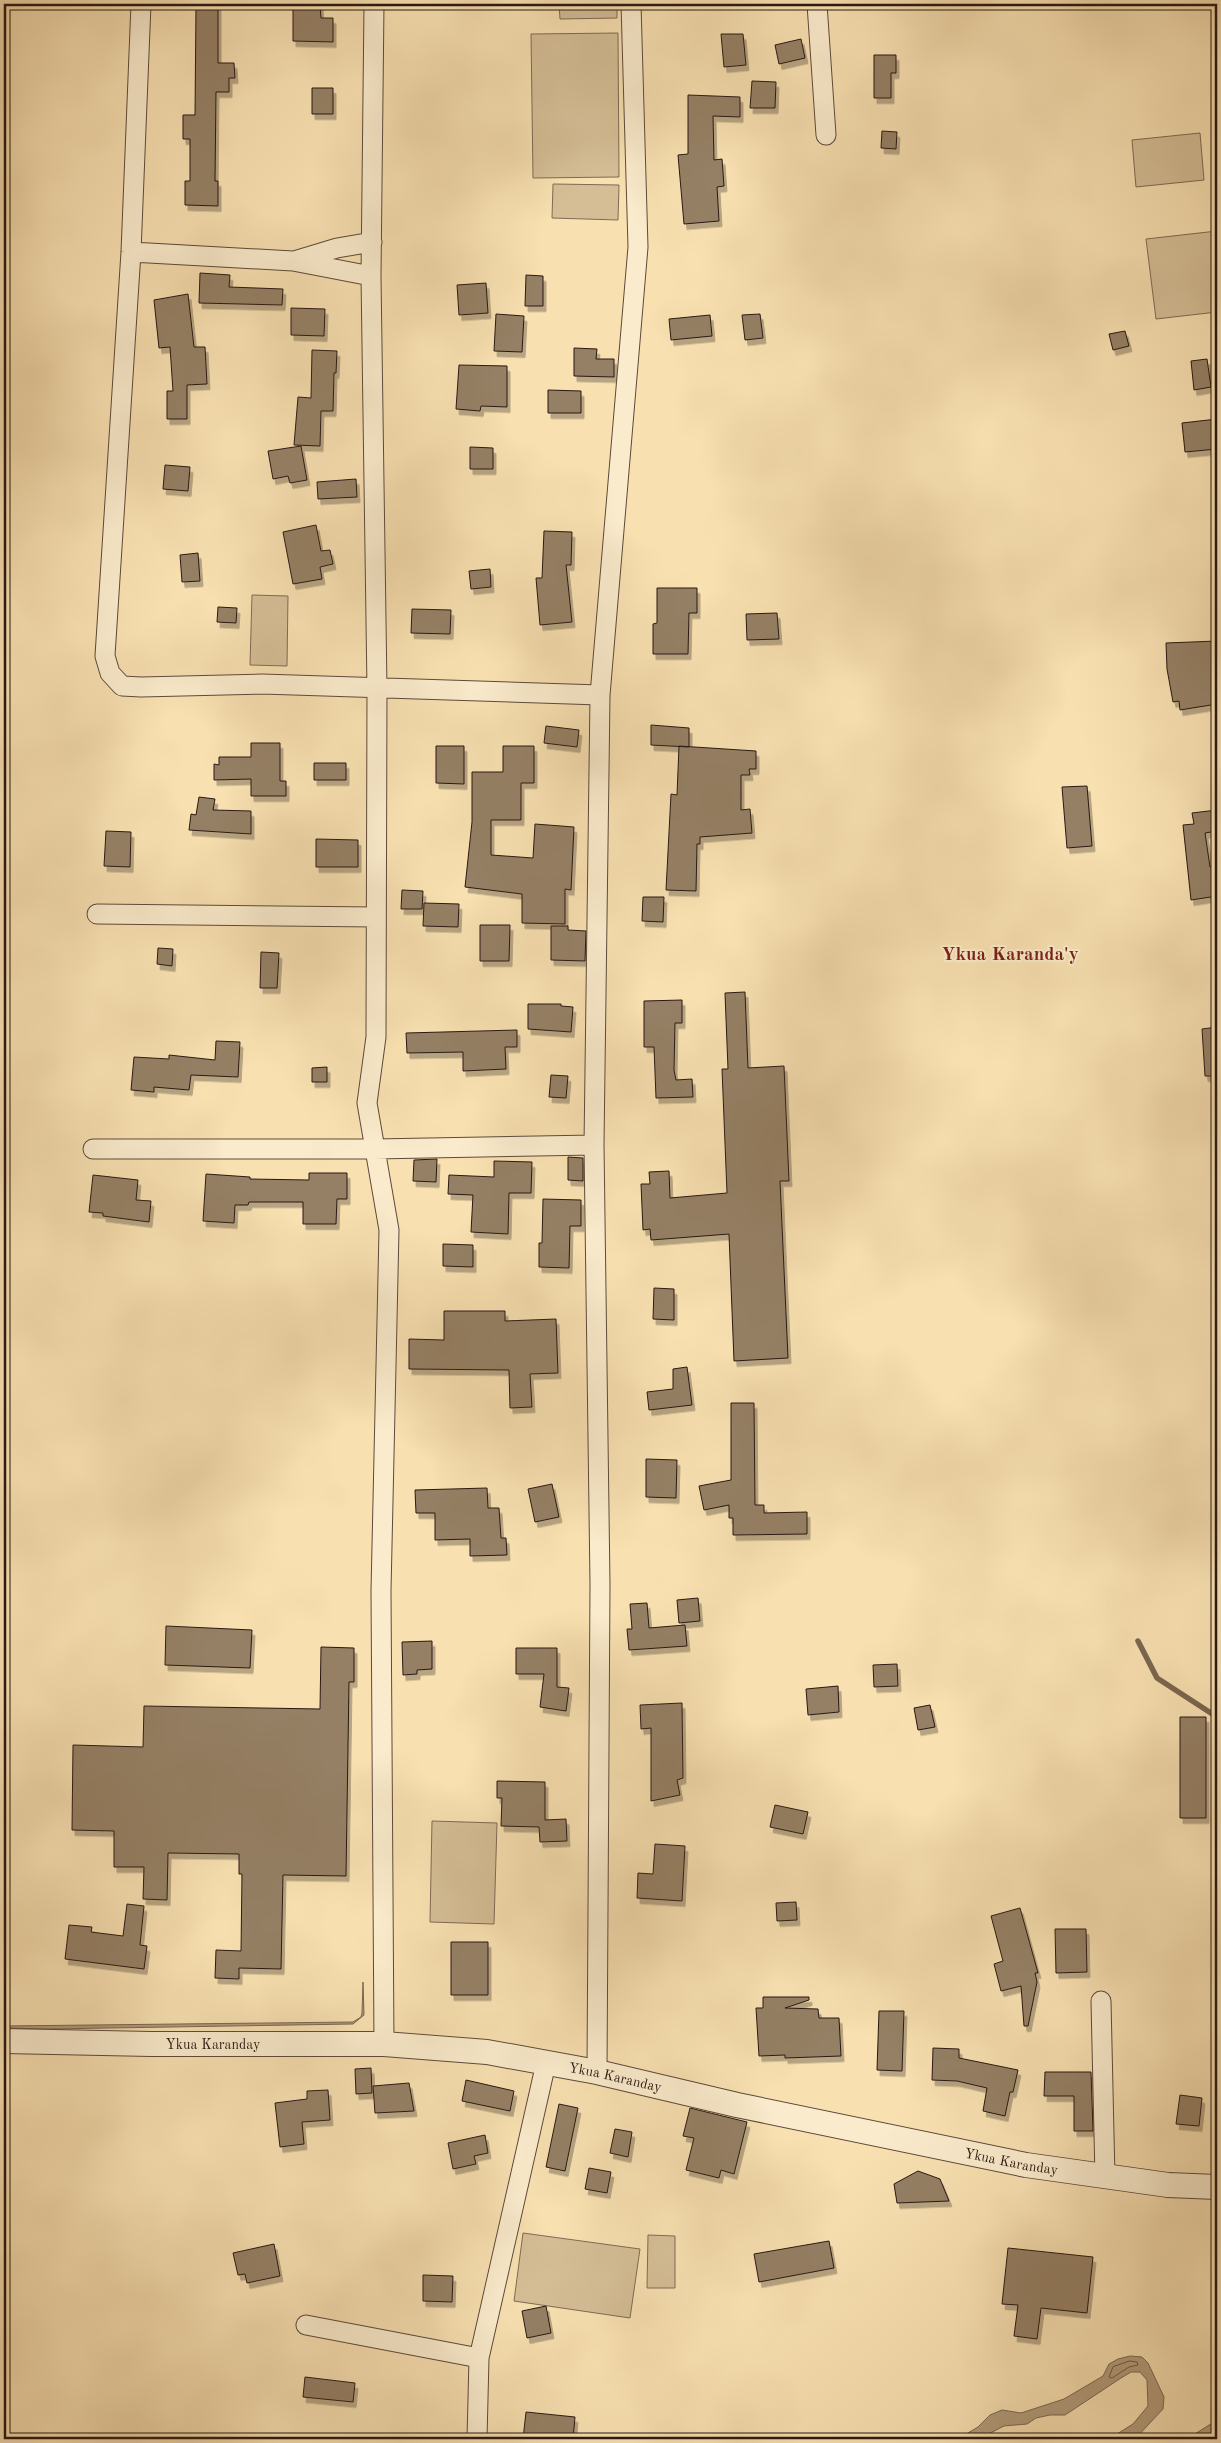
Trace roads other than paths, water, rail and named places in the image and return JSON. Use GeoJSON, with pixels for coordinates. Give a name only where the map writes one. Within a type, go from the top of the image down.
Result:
{"type":"FeatureCollection","features":[{"type":"Feature","properties":{"kind":"street"},"geometry":{"type":"LineString","coordinates":[[141,4],[131,252],[105,656],[110,673],[122,686],[141,687],[262,684],[600,695]]}},
{"type":"Feature","properties":{"kind":"street"},"geometry":{"type":"LineString","coordinates":[[374,4],[371,276],[377,689],[376,1037],[367,1103],[389,1230],[381,1590],[384,2044]]}},
{"type":"Feature","properties":{"kind":"street"},"geometry":{"type":"LineString","coordinates":[[597,2072],[600,1584],[594,1145],[600,695],[638,246],[631,4]]}},
{"type":"Feature","properties":{"kind":"street"},"geometry":{"type":"LineString","coordinates":[[816,4],[826,135]]}},
{"type":"Feature","properties":{"kind":"street"},"geometry":{"type":"LineString","coordinates":[[293,261],[337,248],[372,242]]}},
{"type":"Feature","properties":{"kind":"street"},"geometry":{"type":"LineString","coordinates":[[131,252],[293,261],[371,276]]}},
{"type":"Feature","properties":{"kind":"street"},"geometry":{"type":"LineString","coordinates":[[97,914],[376,917]]}},
{"type":"Feature","properties":{"kind":"street"},"geometry":{"type":"LineString","coordinates":[[93,1149],[374,1149],[594,1145]]}},
{"type":"Feature","properties":{"kind":"street"},"geometry":{"type":"LineString","coordinates":[[1101,2001],[1105,2178]]}},
{"type":"Feature","properties":{"kind":"street","name":"Ykua Karanday"},"geometry":{"type":"LineString","coordinates":[[4,2041],[151,2044],[384,2044],[487,2052],[597,2072],[776,2113],[1026,2165],[1168,2186],[1217,2187]]}},
{"type":"Feature","properties":{"kind":"street"},"geometry":{"type":"LineString","coordinates":[[477,2439],[479,2358],[546,2063]]}},
{"type":"Feature","properties":{"kind":"street"},"geometry":{"type":"LineString","coordinates":[[306,2325],[479,2358]]}},
{"type":"Feature","properties":{"kind":"water"},"geometry":{"type":"Polygon","coordinates":[[[363,1982],[364,2015],[353,2024],[49,2029],[4,2028],[4,2026],[353,2022],[361,2017],[362,2013],[363,1982]]]}},
{"type":"Feature","properties":{"kind":"water"},"geometry":{"type":"Polygon","coordinates":[[[1130,2356],[1142,2357],[1148,2363],[1164,2397],[1163,2409],[1135,2439],[1109,2439],[1133,2424],[1148,2406],[1147,2380],[1140,2372],[1131,2372],[1065,2415],[1050,2415],[1036,2418],[1027,2424],[1004,2426],[979,2439],[958,2439],[978,2427],[990,2415],[1002,2410],[1021,2413],[1064,2399],[1103,2376],[1109,2364],[1130,2356]]]}},
{"type":"Feature","properties":{"kind":"water"},"geometry":{"type":"Polygon","coordinates":[[[1217,2420],[1217,2435],[1210,2439],[1187,2439],[1217,2420]]]}},
{"type":"Feature","properties":{"kind":"waterway"},"geometry":{"type":"LineString","coordinates":[[1138,1641],[1157,1678],[1217,1717]]}},
{"type":"Feature","properties":{"kind":"district","name":"Ykua Karanda'y"},"geometry":{"type":"Point","coordinates":[1010,953]}}]}
